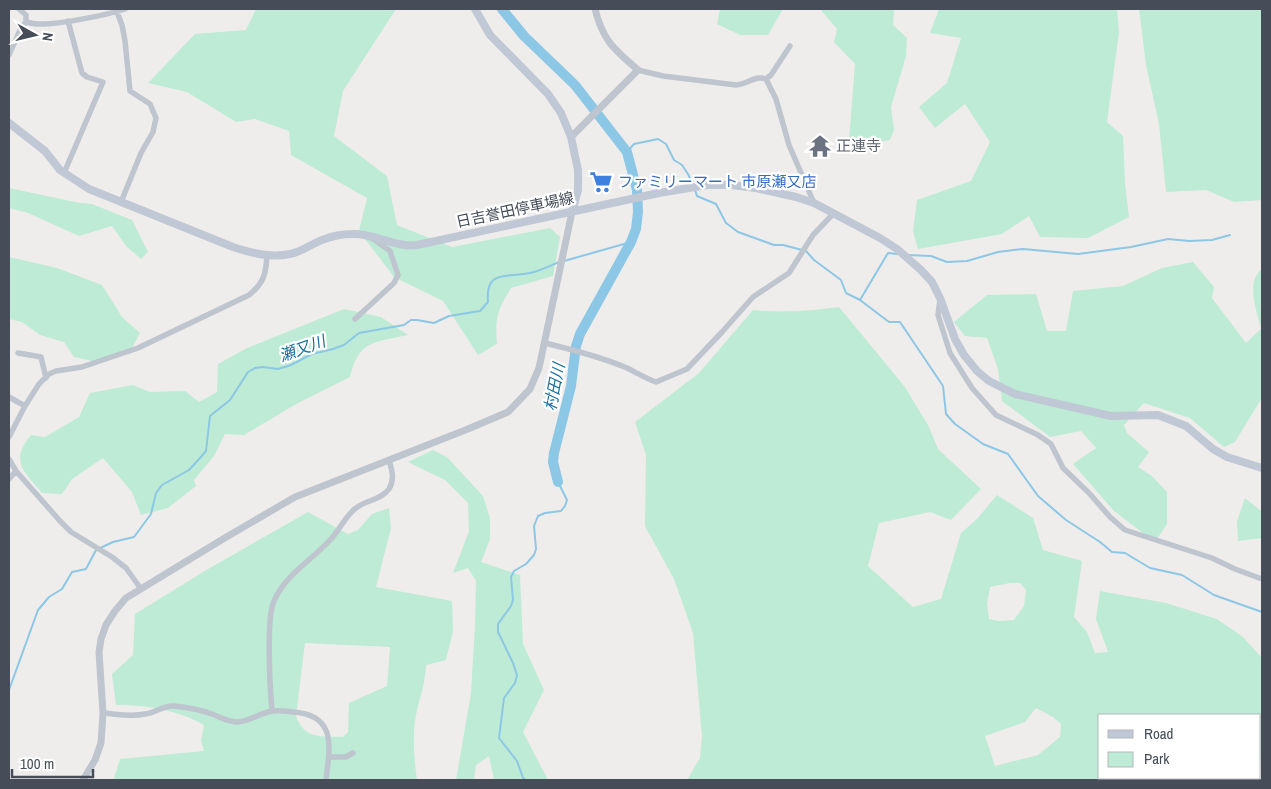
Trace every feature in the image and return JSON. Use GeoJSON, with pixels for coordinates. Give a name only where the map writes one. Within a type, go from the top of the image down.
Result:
{"type":"FeatureCollection","features":[{"type":"Feature","properties":{"kind":"main road"},"geometry":{"type":"LineString","coordinates":[[475,9],[498,44],[548,94],[561,113],[571,137],[579,178],[572,212]]}},
{"type":"Feature","properties":{"kind":"main road","name":"日吉誉田停車場線"},"geometry":{"type":"LineString","coordinates":[[9,123],[45,151],[64,173],[89,189],[254,254],[290,254],[320,240],[338,235],[354,234],[367,235],[410,246],[603,204],[707,185],[732,185],[756,188],[814,203],[880,238],[909,259],[932,282],[955,339],[977,371],[989,381],[1015,394],[1111,416],[1158,414],[1186,426],[1213,449],[1227,457],[1262,468]]}},
{"type":"Feature","properties":{"kind":"street"},"geometry":{"type":"LineString","coordinates":[[9,55],[20,30],[26,22],[26,15],[19,9]]}},
{"type":"Feature","properties":{"kind":"street"},"geometry":{"type":"LineString","coordinates":[[26,22],[38,24],[68,21],[125,9]]}},
{"type":"Feature","properties":{"kind":"street"},"geometry":{"type":"LineString","coordinates":[[595,9],[601,30],[610,44],[638,70],[663,76],[736,84],[746,83],[756,77],[766,79],[772,75],[790,46]]}},
{"type":"Feature","properties":{"kind":"street"},"geometry":{"type":"LineString","coordinates":[[117,12],[125,41],[130,91],[150,104],[156,118],[153,132],[141,153],[121,202]]}},
{"type":"Feature","properties":{"kind":"street"},"geometry":{"type":"LineString","coordinates":[[64,173],[103,82],[87,77],[82,73],[68,21]]}},
{"type":"Feature","properties":{"kind":"street"},"geometry":{"type":"LineString","coordinates":[[571,137],[638,70]]}},
{"type":"Feature","properties":{"kind":"street"},"geometry":{"type":"LineString","coordinates":[[766,79],[776,100],[789,145],[814,203]]}},
{"type":"Feature","properties":{"kind":"street"},"geometry":{"type":"LineString","coordinates":[[83,780],[100,749],[103,712],[99,652],[103,632],[115,610],[126,598],[295,497],[508,412],[530,389],[539,368],[572,212]]}},
{"type":"Feature","properties":{"kind":"street"},"geometry":{"type":"LineString","coordinates":[[545,343],[595,357],[656,382],[687,369],[753,297],[789,273],[813,235],[833,214]]}},
{"type":"Feature","properties":{"kind":"street"},"geometry":{"type":"LineString","coordinates":[[355,319],[394,283],[398,275],[390,251],[367,235]]}},
{"type":"Feature","properties":{"kind":"street"},"geometry":{"type":"LineString","coordinates":[[9,437],[25,406],[46,378],[56,371],[82,367],[138,348],[249,295],[258,288],[264,277],[267,255]]}},
{"type":"Feature","properties":{"kind":"street"},"geometry":{"type":"LineString","coordinates":[[940,298],[938,315],[950,353],[972,388],[996,415],[1038,435],[1051,444],[1063,468],[1089,492],[1110,517],[1126,530],[1212,558],[1235,569],[1262,578]]}},
{"type":"Feature","properties":{"kind":"street"},"geometry":{"type":"LineString","coordinates":[[18,353],[41,357],[46,378]]}},
{"type":"Feature","properties":{"kind":"street"},"geometry":{"type":"LineString","coordinates":[[9,397],[25,406]]}},
{"type":"Feature","properties":{"kind":"street"},"geometry":{"type":"LineString","coordinates":[[9,460],[16,471],[71,532],[112,557],[126,568],[141,589]]}},
{"type":"Feature","properties":{"kind":"street"},"geometry":{"type":"LineString","coordinates":[[272,710],[269,626],[272,603],[282,585],[332,538],[356,507],[382,496],[388,490],[393,476],[389,460]]}},
{"type":"Feature","properties":{"kind":"street"},"geometry":{"type":"LineString","coordinates":[[9,479],[16,471]]}},
{"type":"Feature","properties":{"kind":"street"},"geometry":{"type":"LineString","coordinates":[[103,712],[136,716],[154,713],[168,706],[174,706],[211,713],[236,722],[253,719],[272,710],[307,713],[322,722],[329,738],[326,780]]}},
{"type":"Feature","properties":{"kind":"street"},"geometry":{"type":"LineString","coordinates":[[329,757],[346,757],[353,753]]}},
{"type":"Feature","properties":{"kind":"green space"},"geometry":{"type":"Polygon","coordinates":[[[256,9],[396,9],[343,91],[334,136],[387,176],[397,225],[452,247],[550,228],[560,237],[553,276],[511,288],[506,296],[498,314],[496,327],[497,344],[478,355],[443,301],[394,277],[359,231],[367,198],[291,155],[289,131],[255,119],[236,122],[187,92],[148,83],[195,34],[246,30],[256,9]]]}},
{"type":"Feature","properties":{"kind":"green space"},"geometry":{"type":"Polygon","coordinates":[[[720,9],[783,9],[768,35],[740,35],[717,24],[720,9]]]}},
{"type":"Feature","properties":{"kind":"green space"},"geometry":{"type":"Polygon","coordinates":[[[820,9],[894,9],[893,25],[907,38],[906,56],[891,107],[894,130],[890,140],[856,146],[849,141],[855,64],[834,42],[837,29],[820,9]]]}},
{"type":"Feature","properties":{"kind":"green space"},"geometry":{"type":"Polygon","coordinates":[[[939,9],[1117,9],[1119,32],[1107,122],[1123,136],[1129,217],[1088,238],[1040,237],[1029,216],[1002,234],[918,249],[913,231],[917,200],[971,181],[990,142],[965,104],[935,128],[919,107],[947,83],[961,38],[930,33],[939,9]]]}},
{"type":"Feature","properties":{"kind":"green space"},"geometry":{"type":"Polygon","coordinates":[[[1139,9],[1262,9],[1262,200],[1234,202],[1206,190],[1166,192],[1159,124],[1146,65],[1139,9]]]}},
{"type":"Feature","properties":{"kind":"green space"},"geometry":{"type":"Polygon","coordinates":[[[9,188],[92,204],[132,220],[148,252],[141,259],[126,246],[112,226],[79,236],[28,213],[9,208],[9,188]]]}},
{"type":"Feature","properties":{"kind":"green space"},"geometry":{"type":"Polygon","coordinates":[[[9,257],[57,268],[102,285],[122,317],[140,333],[130,352],[92,361],[74,357],[64,342],[40,335],[22,322],[9,319],[9,257]]]}},
{"type":"Feature","properties":{"kind":"green space"},"geometry":{"type":"Polygon","coordinates":[[[1193,262],[1214,287],[1212,298],[1246,343],[1261,329],[1253,289],[1254,281],[1262,269],[1262,398],[1235,442],[1224,447],[1190,418],[1144,403],[1124,425],[1127,433],[1149,452],[1138,467],[1152,476],[1167,492],[1167,524],[1155,542],[1114,511],[1073,464],[1096,448],[1081,431],[1050,437],[1002,401],[998,369],[987,338],[965,336],[954,322],[987,295],[1036,294],[1047,331],[1066,331],[1073,291],[1123,286],[1162,268],[1193,262]]]}},
{"type":"Feature","properties":{"kind":"green space"},"geometry":{"type":"Polygon","coordinates":[[[839,307],[905,387],[929,427],[938,449],[981,489],[951,520],[930,512],[879,523],[868,566],[913,607],[941,599],[961,533],[977,519],[997,495],[1033,518],[1043,550],[1082,561],[1074,617],[1087,632],[1095,653],[1108,652],[1096,619],[1100,591],[1166,603],[1217,619],[1243,637],[1262,658],[1261,751],[1261,714],[1098,714],[1098,779],[1259,780],[687,780],[700,758],[702,737],[693,633],[674,579],[645,526],[646,455],[635,422],[699,373],[753,310],[807,310],[839,307]],[[1020,583],[990,587],[987,603],[989,619],[998,621],[1014,620],[1024,606],[1026,590],[1020,583]],[[1036,708],[1025,722],[985,736],[995,766],[1038,755],[1060,737],[1061,724],[1053,717],[1036,708]]]}},
{"type":"Feature","properties":{"kind":"green space"},"geometry":{"type":"Polygon","coordinates":[[[344,309],[381,317],[408,335],[377,342],[363,349],[358,356],[350,377],[298,403],[244,435],[225,434],[214,456],[194,480],[196,486],[168,508],[141,515],[132,492],[103,458],[72,479],[62,494],[42,493],[22,466],[21,452],[31,435],[45,437],[79,417],[90,393],[133,385],[150,392],[185,391],[199,402],[217,392],[218,364],[247,348],[344,309]]]}},
{"type":"Feature","properties":{"kind":"green space"},"geometry":{"type":"Polygon","coordinates":[[[433,450],[447,457],[483,496],[490,518],[490,539],[481,562],[520,575],[523,644],[544,690],[523,732],[548,780],[494,780],[489,756],[476,765],[474,780],[456,780],[471,693],[476,581],[468,568],[453,573],[469,531],[468,503],[445,480],[408,462],[433,450]]]}},
{"type":"Feature","properties":{"kind":"green space"},"geometry":{"type":"Polygon","coordinates":[[[1245,498],[1262,510],[1262,538],[1238,541],[1237,521],[1245,498]]]}},
{"type":"Feature","properties":{"kind":"green space"},"geometry":{"type":"Polygon","coordinates":[[[389,508],[391,528],[376,587],[452,601],[453,631],[446,660],[426,665],[416,715],[414,748],[417,780],[116,780],[114,778],[120,759],[204,751],[201,741],[204,725],[162,709],[116,705],[112,674],[133,655],[135,614],[208,569],[308,512],[348,534],[358,530],[372,514],[389,508]],[[305,643],[296,716],[299,724],[309,733],[315,735],[343,737],[348,732],[349,703],[387,686],[390,647],[305,643]]]}},
{"type":"Feature","properties":{"kind":"waterway","name":"村田川"},"geometry":{"type":"LineString","coordinates":[[502,9],[524,36],[575,85],[627,152],[637,190],[638,212],[636,229],[631,242],[580,334],[576,346],[571,386],[554,453],[553,462],[558,482]]}},
{"type":"Feature","properties":{"kind":"waterway"},"geometry":{"type":"LineString","coordinates":[[627,152],[634,144],[658,139],[666,144],[674,160],[682,165],[693,185]]}},
{"type":"Feature","properties":{"kind":"waterway"},"geometry":{"type":"LineString","coordinates":[[695,190],[697,196],[716,204],[726,223],[738,232],[774,245],[783,245],[806,251],[814,260],[841,280],[846,293],[860,300],[889,322],[900,322],[943,386],[946,414],[955,424],[983,444],[1008,454],[1038,496],[1066,520],[1112,552],[1125,553],[1150,568],[1182,575],[1214,595],[1262,612]]}},
{"type":"Feature","properties":{"kind":"waterway"},"geometry":{"type":"LineString","coordinates":[[907,255],[931,256],[947,262],[967,261],[998,252],[1023,249],[1078,254],[1131,247],[1168,239],[1189,241],[1212,240],[1230,235]]}},
{"type":"Feature","properties":{"kind":"waterway","name":"瀬又川"},"geometry":{"type":"LineString","coordinates":[[564,261],[631,242]]}},
{"type":"Feature","properties":{"kind":"waterway"},"geometry":{"type":"LineString","coordinates":[[860,300],[888,253],[898,254]]}},
{"type":"Feature","properties":{"kind":"waterway","name":"瀬又川"},"geometry":{"type":"LineString","coordinates":[[9,690],[38,610],[49,597],[62,589],[72,572],[86,569],[96,550],[113,542],[134,537],[151,514],[156,493],[162,485],[189,470],[206,451],[210,416],[230,400],[248,372],[255,368],[278,369],[291,365],[312,354],[344,345],[359,333],[404,325],[411,320],[434,323],[449,316],[480,311],[488,302],[488,291],[490,284],[494,280],[499,277],[534,272],[559,262]]}},
{"type":"Feature","properties":{"kind":"waterway","name":"村田川"},"geometry":{"type":"LineString","coordinates":[[526,780],[523,778],[517,761],[499,738],[504,698],[515,683],[517,675],[498,632],[498,624],[513,600],[511,577],[514,571],[526,564],[534,555],[536,549],[534,526],[538,516],[561,511],[565,506],[567,500],[558,482]]}},
{"type":"Feature","properties":{"kind":"place","name":"正連寺"},"geometry":{"type":"Point","coordinates":[820,146]}},
{"type":"Feature","properties":{"kind":"place","name":"ファミリーマート 市原瀬又店"},"geometry":{"type":"Point","coordinates":[601,182]}}]}
